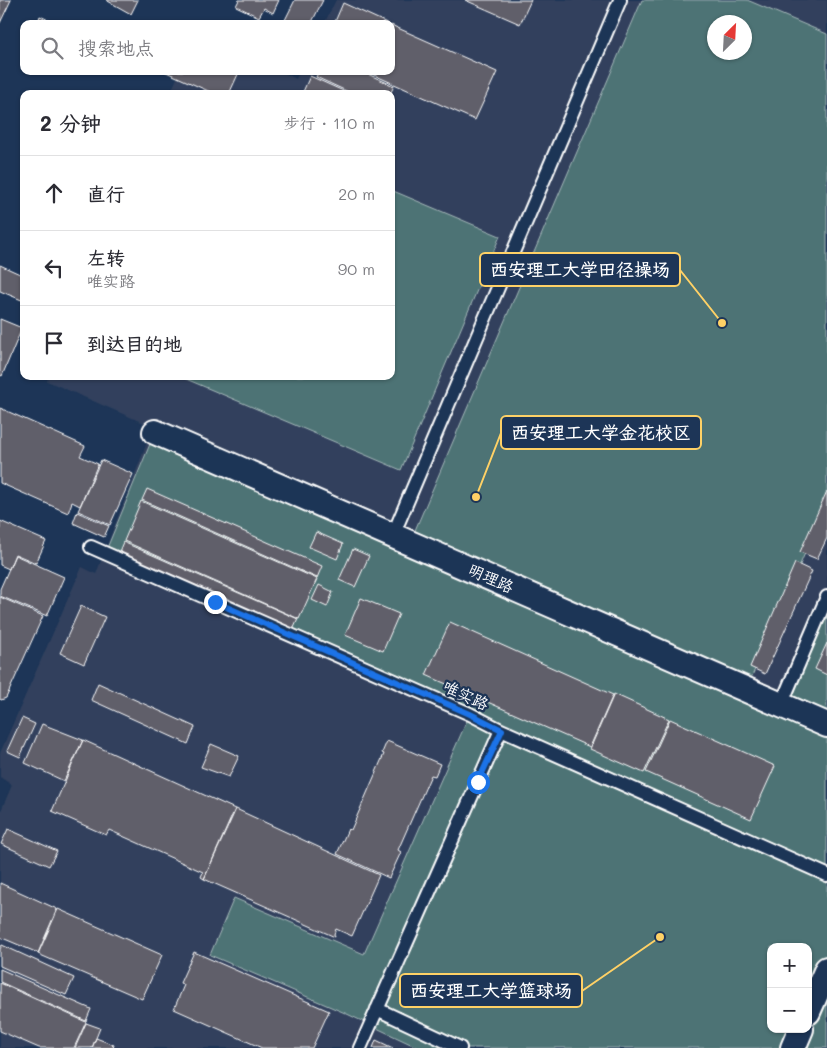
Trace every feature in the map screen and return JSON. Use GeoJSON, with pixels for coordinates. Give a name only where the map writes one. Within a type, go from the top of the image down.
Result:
{"type":"FeatureCollection","features":[{"type":"Feature","properties":{"kind":"street","name":"明理路"},"geometry":{"type":"LineString","coordinates":[[154,432],[827,725]]}},
{"type":"Feature","properties":{"kind":"street"},"geometry":{"type":"LineString","coordinates":[[812,1003],[827,969]]}},
{"type":"Feature","properties":{"kind":"street"},"geometry":{"type":"LineString","coordinates":[[793,1048],[799,1033]]}},
{"type":"Feature","properties":{"kind":"lane"},"geometry":{"type":"LineString","coordinates":[[393,535],[620,0]]}},
{"type":"Feature","properties":{"kind":"lane","name":"唯实路"},"geometry":{"type":"LineString","coordinates":[[91,547],[470,714],[827,875]]}},
{"type":"Feature","properties":{"kind":"lane"},"geometry":{"type":"LineString","coordinates":[[781,705],[827,597]]}},
{"type":"Feature","properties":{"kind":"lane"},"geometry":{"type":"LineString","coordinates":[[360,1048],[502,730]]}},
{"type":"Feature","properties":{"kind":"lane"},"geometry":{"type":"LineString","coordinates":[[377,1009],[460,1048]]}},
{"type":"Feature","properties":{"kind":"shaded area"},"geometry":{"type":"Polygon","coordinates":[[[336,0],[827,0],[827,1048],[0,1048],[0,813],[12,785],[0,777],[0,753],[82,567],[96,574],[153,427],[47,380],[395,380],[395,90],[172,90],[178,75],[288,75],[296,79],[298,75],[395,75],[395,20],[326,20],[336,0]]]}},
{"type":"Feature","properties":{"kind":"green space"},"geometry":{"type":"Polygon","coordinates":[[[642,0],[747,0],[827,34],[827,502],[746,690],[410,542],[642,0]]]}},
{"type":"Feature","properties":{"kind":"green space"},"geometry":{"type":"Polygon","coordinates":[[[395,192],[500,236],[401,470],[188,380],[395,380],[395,192]]]}},
{"type":"Feature","properties":{"kind":"green space"},"geometry":{"type":"Polygon","coordinates":[[[155,432],[827,731],[827,1048],[419,1048],[345,1013],[210,955],[234,898],[364,954],[469,716],[105,553],[155,432]]]}},
{"type":"Feature","properties":{"kind":"green space"},"geometry":{"type":"Polygon","coordinates":[[[827,603],[827,726],[781,705],[827,603]]]}},
{"type":"Feature","properties":{"kind":"building"},"geometry":{"type":"Polygon","coordinates":[[[0,0],[11,0],[0,23],[0,0]]]}},
{"type":"Feature","properties":{"kind":"building"},"geometry":{"type":"Polygon","coordinates":[[[106,0],[138,0],[131,14],[106,0]]]}},
{"type":"Feature","properties":{"kind":"building"},"geometry":{"type":"Polygon","coordinates":[[[239,0],[279,0],[273,13],[264,8],[259,17],[236,6],[239,0]]]}},
{"type":"Feature","properties":{"kind":"building"},"geometry":{"type":"Polygon","coordinates":[[[295,0],[323,0],[313,20],[285,20],[295,0]]]}},
{"type":"Feature","properties":{"kind":"building"},"geometry":{"type":"Polygon","coordinates":[[[465,0],[531,0],[520,24],[465,0]]]}},
{"type":"Feature","properties":{"kind":"building"},"geometry":{"type":"Polygon","coordinates":[[[343,3],[380,20],[336,20],[343,3]]]}},
{"type":"Feature","properties":{"kind":"building"},"geometry":{"type":"Polygon","coordinates":[[[40,16],[48,20],[38,20],[40,16]]]}},
{"type":"Feature","properties":{"kind":"building"},"geometry":{"type":"Polygon","coordinates":[[[395,27],[497,72],[475,120],[374,75],[395,75],[395,27]]]}},
{"type":"Feature","properties":{"kind":"building"},"geometry":{"type":"Polygon","coordinates":[[[173,75],[238,75],[231,90],[206,90],[173,75]]]}},
{"type":"Feature","properties":{"kind":"building"},"geometry":{"type":"Polygon","coordinates":[[[317,75],[370,75],[394,86],[392,90],[344,90],[316,77],[317,75]]]}},
{"type":"Feature","properties":{"kind":"building"},"geometry":{"type":"Polygon","coordinates":[[[310,76],[341,90],[304,90],[310,76]]]}},
{"type":"Feature","properties":{"kind":"building"},"geometry":{"type":"Polygon","coordinates":[[[0,265],[20,274],[20,299],[0,291],[0,265]]]}},
{"type":"Feature","properties":{"kind":"building"},"geometry":{"type":"Polygon","coordinates":[[[0,319],[20,327],[20,333],[2,376],[0,375],[0,319]]]}},
{"type":"Feature","properties":{"kind":"building"},"geometry":{"type":"Polygon","coordinates":[[[0,408],[85,446],[80,456],[98,464],[80,506],[72,502],[68,513],[0,483],[0,408]]]}},
{"type":"Feature","properties":{"kind":"building"},"geometry":{"type":"Polygon","coordinates":[[[101,460],[133,474],[110,525],[78,511],[101,460]]]}},
{"type":"Feature","properties":{"kind":"building"},"geometry":{"type":"Polygon","coordinates":[[[147,489],[322,566],[317,578],[142,500],[147,489]]]}},
{"type":"Feature","properties":{"kind":"building"},"geometry":{"type":"Polygon","coordinates":[[[827,491],[827,538],[817,559],[800,552],[827,491]]]}},
{"type":"Feature","properties":{"kind":"building"},"geometry":{"type":"Polygon","coordinates":[[[141,501],[317,579],[299,619],[124,541],[141,501]]]}},
{"type":"Feature","properties":{"kind":"building"},"geometry":{"type":"Polygon","coordinates":[[[77,512],[109,526],[104,537],[73,523],[77,512]]]}},
{"type":"Feature","properties":{"kind":"building"},"geometry":{"type":"Polygon","coordinates":[[[0,521],[46,541],[36,563],[15,554],[9,569],[0,565],[0,521]]]}},
{"type":"Feature","properties":{"kind":"building"},"geometry":{"type":"Polygon","coordinates":[[[316,532],[343,544],[337,559],[309,547],[316,532]]]}},
{"type":"Feature","properties":{"kind":"building"},"geometry":{"type":"Polygon","coordinates":[[[123,542],[298,619],[293,630],[118,554],[123,542]]]}},
{"type":"Feature","properties":{"kind":"building"},"geometry":{"type":"Polygon","coordinates":[[[353,549],[369,556],[355,587],[339,580],[353,549]]]}},
{"type":"Feature","properties":{"kind":"building"},"geometry":{"type":"Polygon","coordinates":[[[15,555],[64,577],[47,616],[0,596],[0,589],[15,555]]]}},
{"type":"Feature","properties":{"kind":"building"},"geometry":{"type":"Polygon","coordinates":[[[795,563],[812,571],[765,674],[750,667],[795,563]]]}},
{"type":"Feature","properties":{"kind":"building"},"geometry":{"type":"Polygon","coordinates":[[[319,585],[333,592],[327,607],[312,600],[319,585]]]}},
{"type":"Feature","properties":{"kind":"building"},"geometry":{"type":"Polygon","coordinates":[[[0,597],[43,616],[6,698],[1,700],[0,699],[0,597]]]}},
{"type":"Feature","properties":{"kind":"building"},"geometry":{"type":"Polygon","coordinates":[[[361,598],[399,614],[383,651],[345,635],[361,598]]]}},
{"type":"Feature","properties":{"kind":"building"},"geometry":{"type":"Polygon","coordinates":[[[81,606],[105,617],[84,664],[60,653],[81,606]]]}},
{"type":"Feature","properties":{"kind":"building"},"geometry":{"type":"Polygon","coordinates":[[[450,622],[613,695],[590,747],[426,675],[450,622]]]}},
{"type":"Feature","properties":{"kind":"building"},"geometry":{"type":"Polygon","coordinates":[[[827,643],[827,675],[815,669],[827,643]]]}},
{"type":"Feature","properties":{"kind":"building"},"geometry":{"type":"Polygon","coordinates":[[[98,683],[195,727],[188,744],[91,700],[98,683]]]}},
{"type":"Feature","properties":{"kind":"building"},"geometry":{"type":"Polygon","coordinates":[[[614,694],[669,719],[644,773],[590,749],[614,694]]]}},
{"type":"Feature","properties":{"kind":"building"},"geometry":{"type":"Polygon","coordinates":[[[22,718],[35,724],[20,757],[7,751],[22,718]]]}},
{"type":"Feature","properties":{"kind":"building"},"geometry":{"type":"Polygon","coordinates":[[[670,719],[775,766],[751,819],[646,772],[670,719]]]}},
{"type":"Feature","properties":{"kind":"building"},"geometry":{"type":"Polygon","coordinates":[[[42,724],[83,740],[64,781],[25,763],[42,724]]]}},
{"type":"Feature","properties":{"kind":"building"},"geometry":{"type":"Polygon","coordinates":[[[83,740],[235,809],[204,879],[201,877],[203,872],[109,830],[106,835],[52,811],[83,740]]]}},
{"type":"Feature","properties":{"kind":"building"},"geometry":{"type":"Polygon","coordinates":[[[387,741],[440,764],[435,776],[431,775],[398,850],[401,852],[389,878],[337,854],[348,829],[351,830],[384,754],[382,753],[387,741]]]}},
{"type":"Feature","properties":{"kind":"building"},"geometry":{"type":"Polygon","coordinates":[[[211,744],[239,756],[229,777],[201,767],[211,744]]]}},
{"type":"Feature","properties":{"kind":"building"},"geometry":{"type":"Polygon","coordinates":[[[236,809],[379,875],[352,936],[336,929],[335,937],[204,879],[236,809]]]}},
{"type":"Feature","properties":{"kind":"building"},"geometry":{"type":"Polygon","coordinates":[[[8,829],[57,851],[49,866],[1,844],[8,829]]]}},
{"type":"Feature","properties":{"kind":"building"},"geometry":{"type":"Polygon","coordinates":[[[0,883],[57,909],[38,953],[0,937],[0,883]]]}},
{"type":"Feature","properties":{"kind":"building"},"geometry":{"type":"Polygon","coordinates":[[[58,909],[162,955],[142,999],[38,954],[58,909]]]}},
{"type":"Feature","properties":{"kind":"building"},"geometry":{"type":"Polygon","coordinates":[[[2,945],[74,978],[66,995],[0,966],[0,949],[2,945]]]}},
{"type":"Feature","properties":{"kind":"building"},"geometry":{"type":"Polygon","coordinates":[[[194,952],[329,1011],[312,1048],[262,1048],[174,1009],[184,985],[180,983],[194,952]]]}},
{"type":"Feature","properties":{"kind":"building"},"geometry":{"type":"Polygon","coordinates":[[[0,969],[91,1009],[86,1021],[0,982],[0,969]]]}},
{"type":"Feature","properties":{"kind":"building"},"geometry":{"type":"Polygon","coordinates":[[[0,983],[86,1022],[74,1048],[39,1048],[0,1031],[0,983]]]}},
{"type":"Feature","properties":{"kind":"building"},"geometry":{"type":"Polygon","coordinates":[[[86,1023],[100,1028],[92,1048],[75,1048],[86,1023]]]}},
{"type":"Feature","properties":{"kind":"building"},"geometry":{"type":"Polygon","coordinates":[[[96,1038],[114,1045],[113,1048],[92,1048],[96,1038]]]}},
{"type":"Feature","properties":{"kind":"building"},"geometry":{"type":"Polygon","coordinates":[[[376,1040],[393,1048],[373,1048],[376,1040]]]}},
{"type":"Feature","properties":{"kind":"place","name":"西安理工大学田径操场"},"geometry":{"type":"Point","coordinates":[722,323]}},
{"type":"Feature","properties":{"kind":"place","name":"西安理工大学金花校区"},"geometry":{"type":"Point","coordinates":[476,497]}},
{"type":"Feature","properties":{"kind":"place","name":"西安理工大学篮球场"},"geometry":{"type":"Point","coordinates":[660,937]}},
{"type":"Feature","properties":{"kind":"route"},"geometry":{"type":"LineString","coordinates":[[215,602],[470,714],[502,730],[478,782]]}}]}
